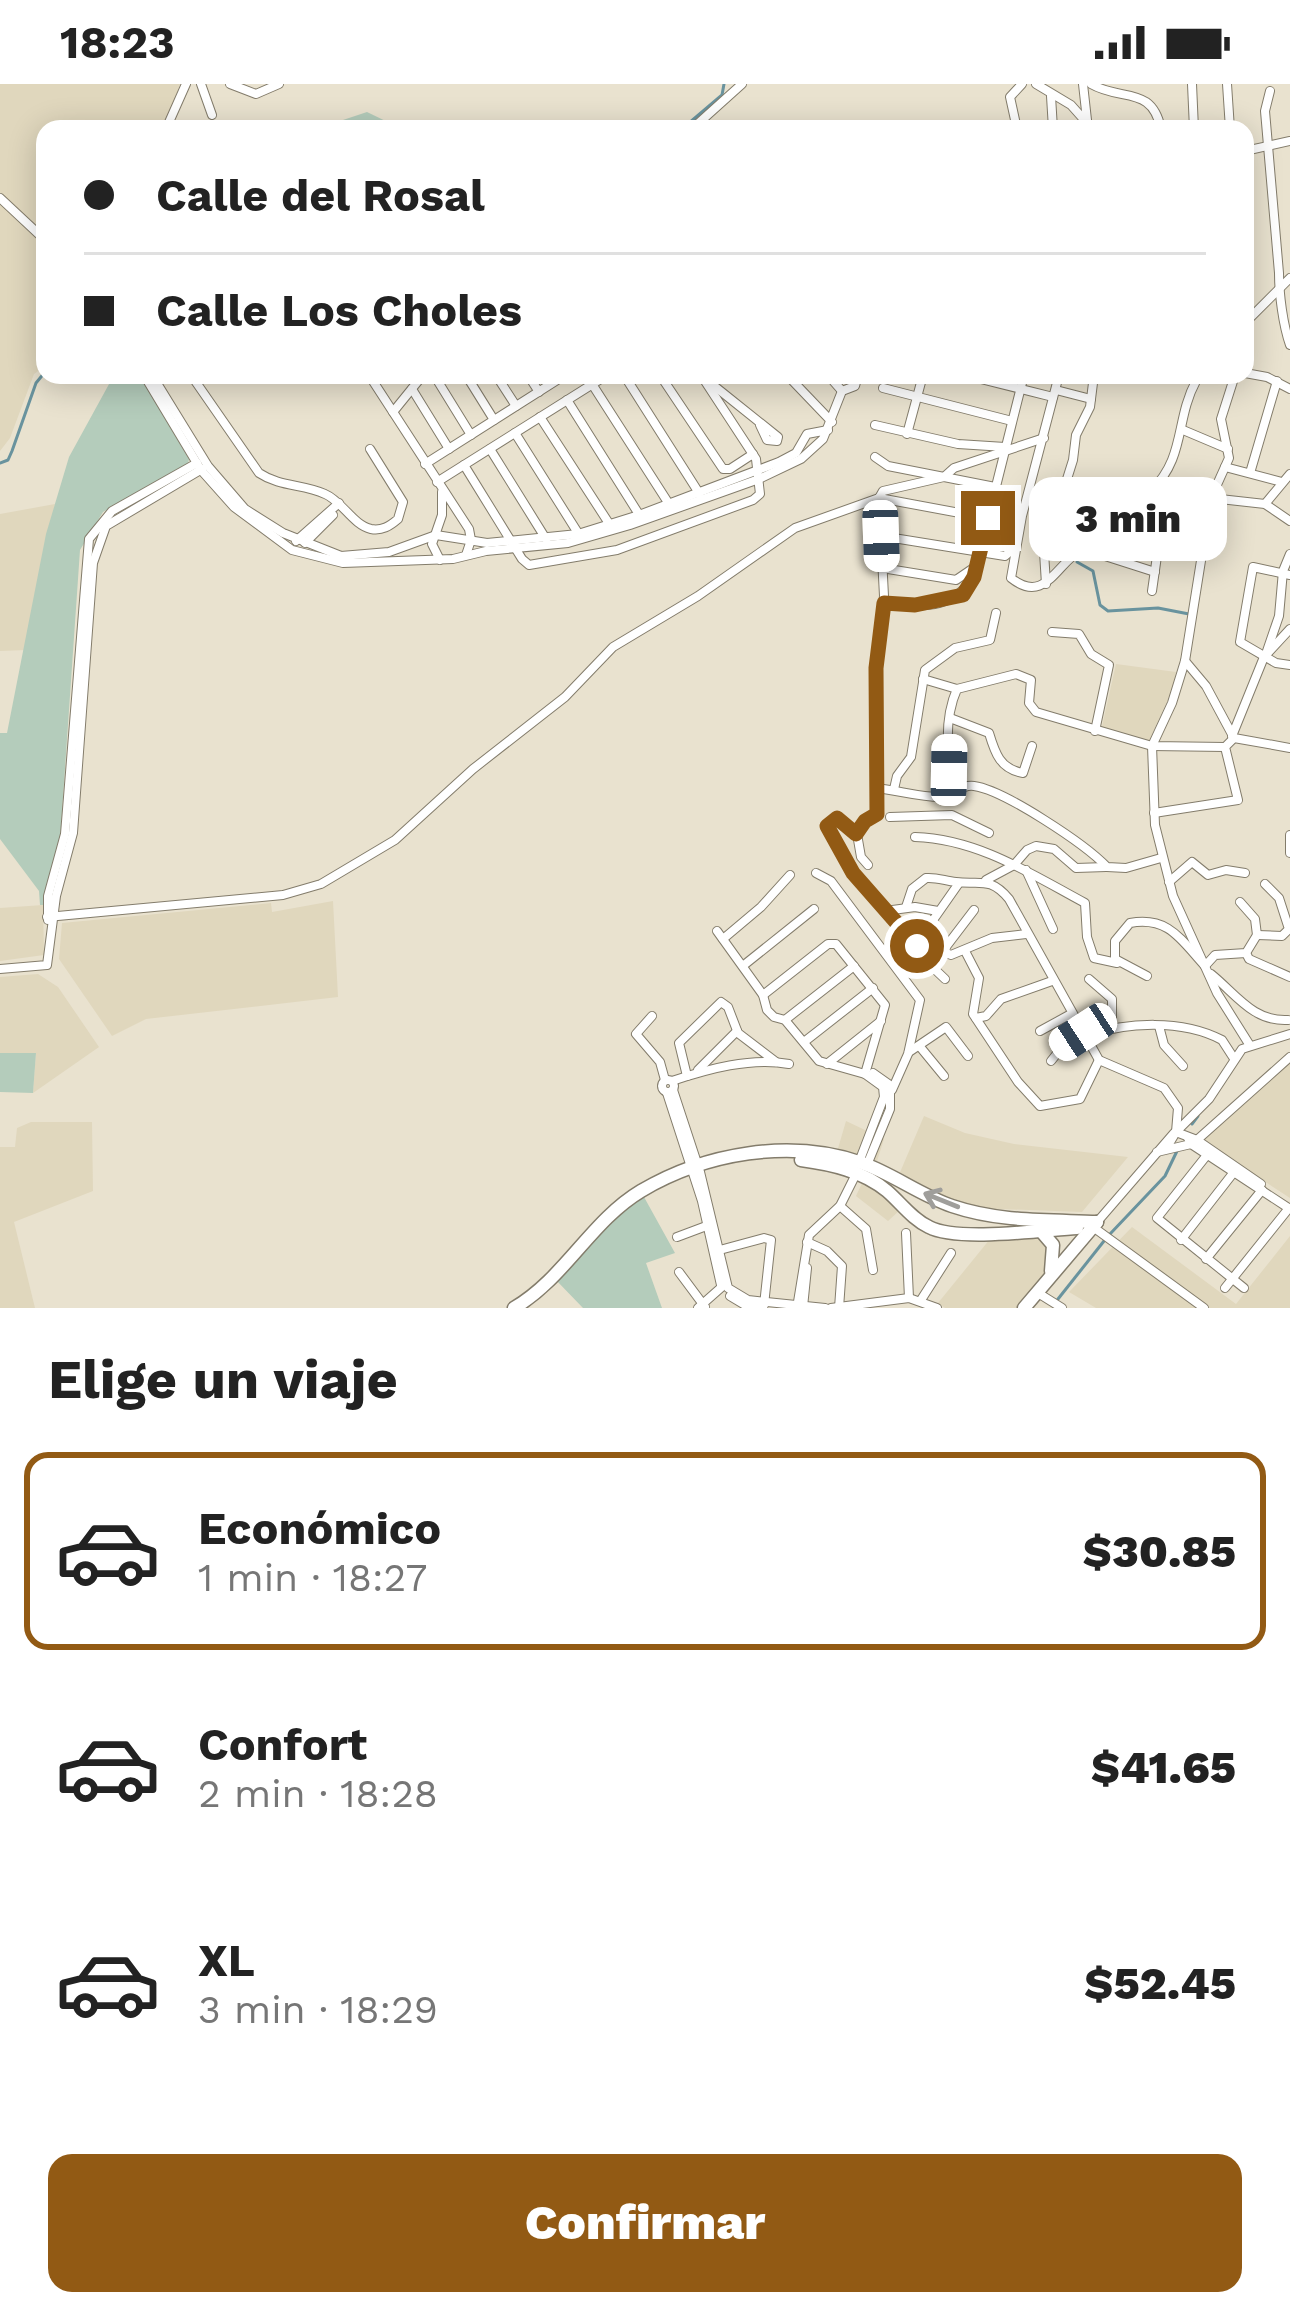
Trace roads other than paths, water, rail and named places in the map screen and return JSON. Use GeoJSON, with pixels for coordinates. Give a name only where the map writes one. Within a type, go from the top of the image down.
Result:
{"type":"FeatureCollection","features":[{"type":"Feature","properties":{"kind":"main road"},"geometry":{"type":"LineString","coordinates":[[524,1307],[612,1212],[638,1193],[696,1169],[784,1151],[843,1158],[928,1227],[952,1234],[1037,1227],[1101,1231]]}},
{"type":"Feature","properties":{"kind":"main road"},"geometry":{"type":"LineString","coordinates":[[696,1169],[794,1159],[896,1179],[952,1206],[1037,1227],[1051,1240],[1055,1252],[1050,1277]]}},
{"type":"Feature","properties":{"kind":"main road"},"geometry":{"type":"LineString","coordinates":[[980,1233],[1000,1228],[999,1217]]}},
{"type":"Feature","properties":{"kind":"main road"},"geometry":{"type":"LineString","coordinates":[[1024,1308],[1101,1231]]}},
{"type":"Feature","properties":{"kind":"street"},"geometry":{"type":"LineString","coordinates":[[170,120],[186,84]]}},
{"type":"Feature","properties":{"kind":"street"},"geometry":{"type":"LineString","coordinates":[[201,84],[212,115]]}},
{"type":"Feature","properties":{"kind":"street"},"geometry":{"type":"LineString","coordinates":[[230,84],[256,94],[279,84]]}},
{"type":"Feature","properties":{"kind":"street"},"geometry":{"type":"LineString","coordinates":[[702,120],[742,84]]}},
{"type":"Feature","properties":{"kind":"street"},"geometry":{"type":"LineString","coordinates":[[1015,120],[1010,97],[1022,84]]}},
{"type":"Feature","properties":{"kind":"street"},"geometry":{"type":"LineString","coordinates":[[1036,84],[1071,105],[1082,120]]}},
{"type":"Feature","properties":{"kind":"street"},"geometry":{"type":"LineString","coordinates":[[1087,120],[1087,84],[1148,100],[1158,120]]}},
{"type":"Feature","properties":{"kind":"street"},"geometry":{"type":"LineString","coordinates":[[1192,84],[1194,120]]}},
{"type":"Feature","properties":{"kind":"street"},"geometry":{"type":"LineString","coordinates":[[1227,84],[1229,120]]}},
{"type":"Feature","properties":{"kind":"street"},"geometry":{"type":"LineString","coordinates":[[1270,92],[1265,104],[1280,278],[1277,293],[1285,309],[1290,345]]}},
{"type":"Feature","properties":{"kind":"street"},"geometry":{"type":"LineString","coordinates":[[1051,95],[1052,120]]}},
{"type":"Feature","properties":{"kind":"street"},"geometry":{"type":"LineString","coordinates":[[1254,149],[1290,141]]}},
{"type":"Feature","properties":{"kind":"street"},"geometry":{"type":"LineString","coordinates":[[0,198],[36,232]]}},
{"type":"Feature","properties":{"kind":"street"},"geometry":{"type":"LineString","coordinates":[[1254,315],[1290,278]]}},
{"type":"Feature","properties":{"kind":"street"},"geometry":{"type":"LineString","coordinates":[[1250,473],[1286,383],[1254,375]]}},
{"type":"Feature","properties":{"kind":"street"},"geometry":{"type":"LineString","coordinates":[[153,384],[202,464],[245,509],[298,546],[336,562],[440,560],[514,544],[579,537],[701,496]]}},
{"type":"Feature","properties":{"kind":"street"},"geometry":{"type":"LineString","coordinates":[[197,384],[260,473],[286,485],[319,491],[370,529],[385,528],[398,520],[403,502],[370,449]]}},
{"type":"Feature","properties":{"kind":"street"},"geometry":{"type":"LineString","coordinates":[[378,384],[465,522],[471,540],[465,556]]}},
{"type":"Feature","properties":{"kind":"street"},"geometry":{"type":"LineString","coordinates":[[392,412],[416,384]]}},
{"type":"Feature","properties":{"kind":"street"},"geometry":{"type":"LineString","coordinates":[[440,384],[472,435]]}},
{"type":"Feature","properties":{"kind":"street"},"geometry":{"type":"LineString","coordinates":[[472,384],[494,420]]}},
{"type":"Feature","properties":{"kind":"street"},"geometry":{"type":"LineString","coordinates":[[502,384],[516,406]]}},
{"type":"Feature","properties":{"kind":"street"},"geometry":{"type":"LineString","coordinates":[[533,384],[538,392]]}},
{"type":"Feature","properties":{"kind":"street"},"geometry":{"type":"LineString","coordinates":[[425,464],[550,384]]}},
{"type":"Feature","properties":{"kind":"street"},"geometry":{"type":"LineString","coordinates":[[439,486],[464,465],[592,384],[669,504]]}},
{"type":"Feature","properties":{"kind":"street"},"geometry":{"type":"LineString","coordinates":[[630,384],[701,496]]}},
{"type":"Feature","properties":{"kind":"street"},"geometry":{"type":"LineString","coordinates":[[666,384],[723,469],[753,454]]}},
{"type":"Feature","properties":{"kind":"street"},"geometry":{"type":"LineString","coordinates":[[464,465],[525,562],[533,565],[617,550],[757,499],[759,474],[753,454],[709,384]]}},
{"type":"Feature","properties":{"kind":"street"},"geometry":{"type":"LineString","coordinates":[[795,384],[830,426]]}},
{"type":"Feature","properties":{"kind":"street"},"geometry":{"type":"LineString","coordinates":[[836,384],[842,391]]}},
{"type":"Feature","properties":{"kind":"street"},"geometry":{"type":"LineString","coordinates":[[842,391],[856,384]]}},
{"type":"Feature","properties":{"kind":"street"},"geometry":{"type":"LineString","coordinates":[[908,434],[920,384]]}},
{"type":"Feature","properties":{"kind":"street"},"geometry":{"type":"LineString","coordinates":[[1000,384],[1091,399]]}},
{"type":"Feature","properties":{"kind":"street"},"geometry":{"type":"LineString","coordinates":[[884,603],[915,605],[956,598],[967,591],[1021,384]]}},
{"type":"Feature","properties":{"kind":"street"},"geometry":{"type":"LineString","coordinates":[[1057,384],[1011,577],[1028,588],[1046,584],[1069,557],[1083,550],[1155,572]]}},
{"type":"Feature","properties":{"kind":"street"},"geometry":{"type":"LineString","coordinates":[[1046,584],[1044,552],[1093,384]]}},
{"type":"Feature","properties":{"kind":"street"},"geometry":{"type":"LineString","coordinates":[[1151,591],[1157,556],[1151,494],[1168,475],[1194,384]]}},
{"type":"Feature","properties":{"kind":"street"},"geometry":{"type":"LineString","coordinates":[[1231,384],[1221,419],[1230,449],[1211,498],[1185,661],[1152,746],[1161,858],[1206,969],[1249,1044]]}},
{"type":"Feature","properties":{"kind":"street"},"geometry":{"type":"LineString","coordinates":[[883,388],[1012,421]]}},
{"type":"Feature","properties":{"kind":"street"},"geometry":{"type":"LineString","coordinates":[[412,389],[449,449]]}},
{"type":"Feature","properties":{"kind":"street"},"geometry":{"type":"LineString","coordinates":[[298,546],[341,556],[372,555],[436,535],[514,544],[579,537],[759,474],[818,445],[842,391]]}},
{"type":"Feature","properties":{"kind":"street"},"geometry":{"type":"LineString","coordinates":[[567,400],[641,518]]}},
{"type":"Feature","properties":{"kind":"street"},"geometry":{"type":"LineString","coordinates":[[725,404],[760,425]]}},
{"type":"Feature","properties":{"kind":"street"},"geometry":{"type":"LineString","coordinates":[[540,417],[610,525]]}},
{"type":"Feature","properties":{"kind":"street"},"geometry":{"type":"LineString","coordinates":[[875,425],[1004,450]]}},
{"type":"Feature","properties":{"kind":"street"},"geometry":{"type":"LineString","coordinates":[[759,474],[791,456],[811,433],[830,426]]}},
{"type":"Feature","properties":{"kind":"street"},"geometry":{"type":"LineString","coordinates":[[1184,430],[1230,449]]}},
{"type":"Feature","properties":{"kind":"street"},"geometry":{"type":"LineString","coordinates":[[515,433],[579,537]]}},
{"type":"Feature","properties":{"kind":"street"},"geometry":{"type":"LineString","coordinates":[[811,433],[818,445]]}},
{"type":"Feature","properties":{"kind":"street"},"geometry":{"type":"LineString","coordinates":[[856,834],[877,814],[876,668],[884,603],[879,498],[883,491],[944,477],[954,468],[1044,438]]}},
{"type":"Feature","properties":{"kind":"street"},"geometry":{"type":"LineString","coordinates":[[802,440],[818,445]]}},
{"type":"Feature","properties":{"kind":"street"},"geometry":{"type":"LineString","coordinates":[[490,449],[546,539]]}},
{"type":"Feature","properties":{"kind":"street"},"geometry":{"type":"LineString","coordinates":[[874,457],[888,466],[995,487]]}},
{"type":"Feature","properties":{"kind":"street"},"geometry":{"type":"LineString","coordinates":[[0,969],[47,964],[50,920],[71,847],[70,782],[89,539],[112,511],[202,464]]}},
{"type":"Feature","properties":{"kind":"street"},"geometry":{"type":"LineString","coordinates":[[1225,467],[1286,478]]}},
{"type":"Feature","properties":{"kind":"street"},"geometry":{"type":"LineString","coordinates":[[1265,504],[1286,478]]}},
{"type":"Feature","properties":{"kind":"street"},"geometry":{"type":"LineString","coordinates":[[439,486],[442,514],[432,547],[440,560]]}},
{"type":"Feature","properties":{"kind":"street"},"geometry":{"type":"LineString","coordinates":[[1151,494],[1174,506],[1209,513]]}},
{"type":"Feature","properties":{"kind":"street"},"geometry":{"type":"LineString","coordinates":[[50,920],[283,895],[321,884],[417,823],[473,770],[565,697],[605,653],[795,528],[879,498],[1011,521],[1022,516]]}},
{"type":"Feature","properties":{"kind":"street"},"geometry":{"type":"LineString","coordinates":[[1211,498],[1265,504],[1290,520]]}},
{"type":"Feature","properties":{"kind":"street"},"geometry":{"type":"LineString","coordinates":[[298,546],[341,504]]}},
{"type":"Feature","properties":{"kind":"street"},"geometry":{"type":"LineString","coordinates":[[881,536],[1007,555],[1016,544]]}},
{"type":"Feature","properties":{"kind":"street"},"geometry":{"type":"LineString","coordinates":[[1226,747],[1279,616],[1290,554]]}},
{"type":"Feature","properties":{"kind":"street"},"geometry":{"type":"LineString","coordinates":[[883,568],[959,580],[976,566]]}},
{"type":"Feature","properties":{"kind":"street"},"geometry":{"type":"LineString","coordinates":[[1287,573],[1260,566],[1252,570],[1240,642],[1290,665]]}},
{"type":"Feature","properties":{"kind":"street"},"geometry":{"type":"LineString","coordinates":[[894,789],[911,757],[925,670],[949,651],[990,640],[996,613]]}},
{"type":"Feature","properties":{"kind":"street"},"geometry":{"type":"LineString","coordinates":[[1265,655],[1290,629]]}},
{"type":"Feature","properties":{"kind":"street"},"geometry":{"type":"LineString","coordinates":[[1052,632],[1079,634],[1091,654],[1109,665],[1095,731]]}},
{"type":"Feature","properties":{"kind":"street"},"geometry":{"type":"LineString","coordinates":[[1185,661],[1206,686],[1233,737]]}},
{"type":"Feature","properties":{"kind":"street"},"geometry":{"type":"LineString","coordinates":[[922,679],[957,689],[1016,674],[1027,676],[1031,709],[1152,746],[1226,747]]}},
{"type":"Feature","properties":{"kind":"street"},"geometry":{"type":"LineString","coordinates":[[957,689],[950,718],[949,770],[958,791]]}},
{"type":"Feature","properties":{"kind":"street"},"geometry":{"type":"LineString","coordinates":[[950,718],[989,733],[995,754],[1012,771],[1023,773],[1032,746]]}},
{"type":"Feature","properties":{"kind":"street"},"geometry":{"type":"LineString","coordinates":[[1233,737],[1290,748]]}},
{"type":"Feature","properties":{"kind":"street"},"geometry":{"type":"LineString","coordinates":[[1154,813],[1235,802],[1239,794],[1226,747]]}},
{"type":"Feature","properties":{"kind":"street"},"geometry":{"type":"LineString","coordinates":[[875,788],[941,797],[967,784],[983,788],[1072,836],[1107,867]]}},
{"type":"Feature","properties":{"kind":"street"},"geometry":{"type":"LineString","coordinates":[[940,815],[941,797]]}},
{"type":"Feature","properties":{"kind":"street"},"geometry":{"type":"LineString","coordinates":[[890,817],[940,815],[968,820],[988,833]]}},
{"type":"Feature","properties":{"kind":"street"},"geometry":{"type":"LineString","coordinates":[[868,865],[861,857],[856,834],[837,818],[827,826],[842,856],[905,936],[917,943],[957,954],[992,938],[1026,934]]}},
{"type":"Feature","properties":{"kind":"street"},"geometry":{"type":"LineString","coordinates":[[915,837],[941,837],[1025,869],[1085,903],[1094,958],[1147,976]]}},
{"type":"Feature","properties":{"kind":"street"},"geometry":{"type":"LineString","coordinates":[[906,907],[912,889],[926,878],[959,883],[986,880],[1036,846],[1054,849],[1073,867],[1126,868],[1161,858]]}},
{"type":"Feature","properties":{"kind":"street"},"geometry":{"type":"LineString","coordinates":[[1169,882],[1192,862],[1208,875],[1226,870],[1245,873]]}},
{"type":"Feature","properties":{"kind":"street"},"geometry":{"type":"LineString","coordinates":[[1025,869],[1053,929]]}},
{"type":"Feature","properties":{"kind":"street"},"geometry":{"type":"LineString","coordinates":[[796,1306],[813,1228],[842,1207],[861,1169],[890,1109],[888,1091],[906,1058],[920,1012],[919,995],[832,881],[816,873]]}},
{"type":"Feature","properties":{"kind":"street"},"geometry":{"type":"LineString","coordinates":[[790,874],[760,908],[720,935],[763,995],[770,1014],[785,1020],[826,1065],[866,1072],[888,1091]]}},
{"type":"Feature","properties":{"kind":"street"},"geometry":{"type":"LineString","coordinates":[[986,880],[1009,898],[1099,1060],[1164,1088],[1190,1138],[1207,1155],[1290,1207]]}},
{"type":"Feature","properties":{"kind":"street"},"geometry":{"type":"LineString","coordinates":[[902,882],[912,889]]}},
{"type":"Feature","properties":{"kind":"street"},"geometry":{"type":"LineString","coordinates":[[917,943],[959,883]]}},
{"type":"Feature","properties":{"kind":"street"},"geometry":{"type":"LineString","coordinates":[[1257,935],[1282,936],[1289,929],[1279,898],[1265,884]]}},
{"type":"Feature","properties":{"kind":"street"},"geometry":{"type":"LineString","coordinates":[[1240,902],[1255,919],[1257,935],[1246,952]]}},
{"type":"Feature","properties":{"kind":"street"},"geometry":{"type":"LineString","coordinates":[[885,911],[906,907],[938,911]]}},
{"type":"Feature","properties":{"kind":"street"},"geometry":{"type":"LineString","coordinates":[[744,965],[814,909]]}},
{"type":"Feature","properties":{"kind":"street"},"geometry":{"type":"LineString","coordinates":[[941,952],[974,910]]}},
{"type":"Feature","properties":{"kind":"street"},"geometry":{"type":"LineString","coordinates":[[1117,963],[1114,952],[1119,932],[1130,922],[1148,920],[1169,926],[1256,1015],[1268,1020],[1289,1018]]}},
{"type":"Feature","properties":{"kind":"street"},"geometry":{"type":"LineString","coordinates":[[763,995],[830,943],[836,944],[885,1005],[866,1072]]}},
{"type":"Feature","properties":{"kind":"street"},"geometry":{"type":"LineString","coordinates":[[917,943],[924,959],[945,979]]}},
{"type":"Feature","properties":{"kind":"street"},"geometry":{"type":"LineString","coordinates":[[964,951],[980,978],[972,1010],[1018,1082],[1040,1106],[1080,1099],[1099,1060]]}},
{"type":"Feature","properties":{"kind":"street"},"geometry":{"type":"LineString","coordinates":[[1206,969],[1214,955],[1246,952]]}},
{"type":"Feature","properties":{"kind":"street"},"geometry":{"type":"LineString","coordinates":[[1246,952],[1249,959],[1290,976]]}},
{"type":"Feature","properties":{"kind":"street"},"geometry":{"type":"LineString","coordinates":[[785,1020],[854,966]]}},
{"type":"Feature","properties":{"kind":"street"},"geometry":{"type":"LineString","coordinates":[[1089,979],[1112,999],[1112,1027]]}},
{"type":"Feature","properties":{"kind":"street"},"geometry":{"type":"LineString","coordinates":[[976,1018],[986,1016],[1001,999],[1052,980]]}},
{"type":"Feature","properties":{"kind":"street"},"geometry":{"type":"LineString","coordinates":[[804,1042],[872,988]]}},
{"type":"Feature","properties":{"kind":"street"},"geometry":{"type":"LineString","coordinates":[[692,1074],[679,1043],[721,1002],[728,1007],[737,1031],[776,1062]]}},
{"type":"Feature","properties":{"kind":"street"},"geometry":{"type":"LineString","coordinates":[[1040,1031],[1071,1014]]}},
{"type":"Feature","properties":{"kind":"street"},"geometry":{"type":"LineString","coordinates":[[652,1016],[636,1034],[660,1062],[669,1086],[696,1169],[725,1287],[746,1304],[834,1308],[909,1298],[937,1308]]}},
{"type":"Feature","properties":{"kind":"street"},"geometry":{"type":"LineString","coordinates":[[826,1065],[884,1018]]}},
{"type":"Feature","properties":{"kind":"street"},"geometry":{"type":"LineString","coordinates":[[1051,1061],[1063,1046],[1084,1034],[1112,1027],[1159,1026],[1214,1035],[1234,1058]]}},
{"type":"Feature","properties":{"kind":"street"},"geometry":{"type":"LineString","coordinates":[[1159,1026],[1164,1046],[1183,1066]]}},
{"type":"Feature","properties":{"kind":"street"},"geometry":{"type":"LineString","coordinates":[[906,1058],[948,1027],[968,1056]]}},
{"type":"Feature","properties":{"kind":"street"},"geometry":{"type":"LineString","coordinates":[[669,1086],[692,1074],[737,1031]]}},
{"type":"Feature","properties":{"kind":"street"},"geometry":{"type":"LineString","coordinates":[[1190,1138],[1190,1121],[1234,1058],[1249,1044],[1290,1034]]}},
{"type":"Feature","properties":{"kind":"street"},"geometry":{"type":"LineString","coordinates":[[923,1046],[944,1076]]}},
{"type":"Feature","properties":{"kind":"street"},"geometry":{"type":"LineString","coordinates":[[1161,1151],[1190,1138],[1290,1057]]}},
{"type":"Feature","properties":{"kind":"street"},"geometry":{"type":"LineString","coordinates":[[692,1074],[789,1064]]}},
{"type":"Feature","properties":{"kind":"street"},"geometry":{"type":"LineString","coordinates":[[1190,1121],[1196,1134],[1161,1151],[1101,1231],[1204,1308]]}},
{"type":"Feature","properties":{"kind":"street"},"geometry":{"type":"LineString","coordinates":[[1190,1138],[1290,1207]]}},
{"type":"Feature","properties":{"kind":"street"},"geometry":{"type":"LineString","coordinates":[[1207,1155],[1157,1218],[1244,1288]]}},
{"type":"Feature","properties":{"kind":"street"},"geometry":{"type":"LineString","coordinates":[[1181,1240],[1234,1172]]}},
{"type":"Feature","properties":{"kind":"street"},"geometry":{"type":"LineString","coordinates":[[1206,1259],[1262,1190]]}},
{"type":"Feature","properties":{"kind":"street"},"geometry":{"type":"LineString","coordinates":[[842,1207],[869,1234],[873,1270]]}},
{"type":"Feature","properties":{"kind":"street"},"geometry":{"type":"LineString","coordinates":[[1225,1288],[1290,1207]]}},
{"type":"Feature","properties":{"kind":"street"},"geometry":{"type":"LineString","coordinates":[[677,1237],[709,1225]]}},
{"type":"Feature","properties":{"kind":"street"},"geometry":{"type":"LineString","coordinates":[[906,1233],[909,1298]]}},
{"type":"Feature","properties":{"kind":"street"},"geometry":{"type":"LineString","coordinates":[[715,1251],[771,1240],[768,1306]]}},
{"type":"Feature","properties":{"kind":"street"},"geometry":{"type":"LineString","coordinates":[[809,1243],[842,1266],[834,1308]]}},
{"type":"Feature","properties":{"kind":"street"},"geometry":{"type":"LineString","coordinates":[[921,1300],[951,1253]]}},
{"type":"Feature","properties":{"kind":"street"},"geometry":{"type":"LineString","coordinates":[[679,1272],[702,1307],[725,1287]]}},
{"type":"Feature","properties":{"kind":"street"},"geometry":{"type":"LineString","coordinates":[[1037,1292],[1057,1305]]}},
{"type":"Feature","properties":{"kind":"street"},"geometry":{"type":"LineString","coordinates":[[859,1308],[872,1301]]}},
{"type":"Feature","properties":{"kind":"waterway"},"geometry":{"type":"LineString","coordinates":[[693,120],[722,95],[724,84]]}},
{"type":"Feature","properties":{"kind":"waterway"},"geometry":{"type":"LineString","coordinates":[[0,463],[8,460],[36,383]]}},
{"type":"Feature","properties":{"kind":"waterway"},"geometry":{"type":"LineString","coordinates":[[1077,562],[1093,571],[1100,605],[1108,611],[1158,608],[1189,614]]}},
{"type":"Feature","properties":{"kind":"waterway"},"geometry":{"type":"LineString","coordinates":[[1192,1124],[1198,1116]]}},
{"type":"Feature","properties":{"kind":"waterway"},"geometry":{"type":"LineString","coordinates":[[1110,1234],[1165,1176],[1178,1149]]}},
{"type":"Feature","properties":{"kind":"waterway"},"geometry":{"type":"LineString","coordinates":[[1058,1299],[1104,1241]]}}]}
